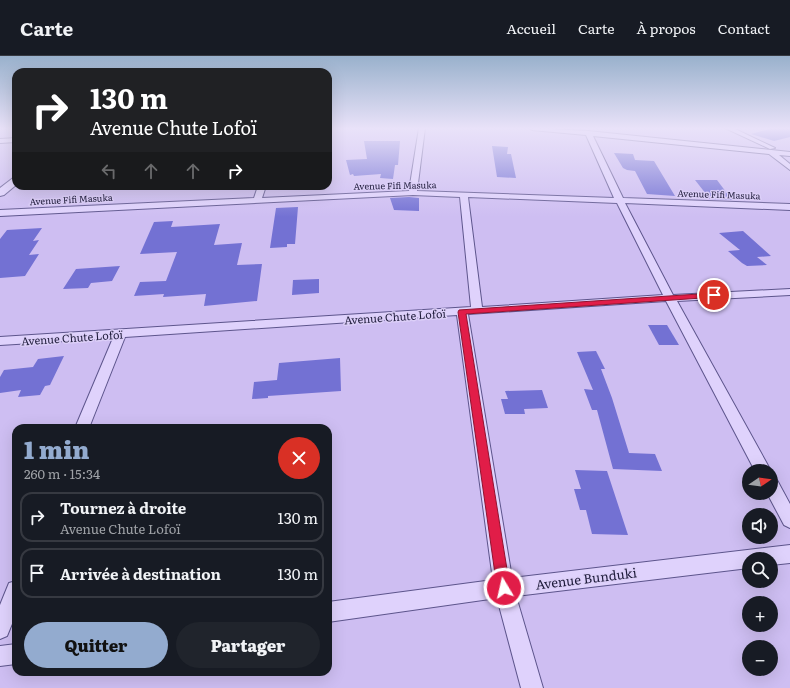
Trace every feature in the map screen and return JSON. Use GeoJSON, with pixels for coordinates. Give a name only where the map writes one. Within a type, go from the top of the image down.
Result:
{"type":"FeatureCollection","features":[{"type":"Feature","properties":{"kind":"street"},"geometry":{"type":"LineString","coordinates":[[413,193],[418,157]]}},
{"type":"Feature","properties":{"kind":"street"},"geometry":{"type":"LineString","coordinates":[[599,157],[618,201],[759,464]]}},
{"type":"Feature","properties":{"kind":"street"},"geometry":{"type":"LineString","coordinates":[[778,157],[790,168]]}},
{"type":"Feature","properties":{"kind":"street"},"geometry":{"type":"LineString","coordinates":[[0,193],[12,183]]}},
{"type":"Feature","properties":{"kind":"street"},"geometry":{"type":"LineString","coordinates":[[257,200],[261,190]]}},
{"type":"Feature","properties":{"kind":"street","name":"Avenue Fifi Masuka"},"geometry":{"type":"LineString","coordinates":[[0,213],[413,193],[790,207]]}},
{"type":"Feature","properties":{"kind":"street"},"geometry":{"type":"LineString","coordinates":[[464,195],[469,311],[504,588],[532,688]]}},
{"type":"Feature","properties":{"kind":"street","name":"Avenue Chute Lofoï"},"geometry":{"type":"LineString","coordinates":[[0,341],[669,298],[790,292]]}},
{"type":"Feature","properties":{"kind":"street"},"geometry":{"type":"LineString","coordinates":[[84,424],[121,333]]}},
{"type":"Feature","properties":{"kind":"street"},"geometry":{"type":"LineString","coordinates":[[778,498],[790,520]]}},
{"type":"Feature","properties":{"kind":"street","name":"Avenue Bunduki"},"geometry":{"type":"LineString","coordinates":[[778,556],[790,554]]}},
{"type":"Feature","properties":{"kind":"street","name":"Avenue Bunduki"},"geometry":{"type":"LineString","coordinates":[[332,611],[504,588],[742,560]]}},
{"type":"Feature","properties":{"kind":"street"},"geometry":{"type":"LineString","coordinates":[[0,629],[12,600]]}},
{"type":"Feature","properties":{"kind":"street"},"geometry":{"type":"LineString","coordinates":[[0,656],[12,654]]}},
{"type":"Feature","properties":{"kind":"building"},"geometry":{"type":"Polygon","coordinates":[[[367,157],[399,157],[398,165],[395,165],[393,179],[380,178],[381,174],[350,175],[346,160],[367,159],[367,157]]]}},
{"type":"Feature","properties":{"kind":"building"},"geometry":{"type":"Polygon","coordinates":[[[494,157],[512,157],[516,178],[497,177],[494,157]]]}},
{"type":"Feature","properties":{"kind":"building"},"geometry":{"type":"Polygon","coordinates":[[[617,157],[634,157],[635,160],[654,161],[675,196],[647,194],[635,171],[623,168],[617,157]]]}},
{"type":"Feature","properties":{"kind":"building"},"geometry":{"type":"Polygon","coordinates":[[[695,180],[717,180],[732,200],[710,199],[695,180]]]}},
{"type":"Feature","properties":{"kind":"building"},"geometry":{"type":"Polygon","coordinates":[[[390,198],[419,198],[419,211],[394,210],[390,198]]]}},
{"type":"Feature","properties":{"kind":"building"},"geometry":{"type":"Polygon","coordinates":[[[298,207],[295,244],[287,244],[287,247],[270,248],[276,208],[298,207]]]}},
{"type":"Feature","properties":{"kind":"building"},"geometry":{"type":"Polygon","coordinates":[[[173,221],[171,227],[220,224],[214,245],[242,243],[237,265],[262,264],[257,301],[204,306],[206,294],[163,297],[164,294],[134,296],[140,282],[166,281],[177,252],[140,254],[154,222],[173,221]]]}},
{"type":"Feature","properties":{"kind":"building"},"geometry":{"type":"Polygon","coordinates":[[[42,228],[33,241],[39,240],[29,255],[39,254],[25,276],[0,278],[0,239],[7,230],[42,228]]]}},
{"type":"Feature","properties":{"kind":"building"},"geometry":{"type":"Polygon","coordinates":[[[743,231],[771,256],[757,257],[767,265],[747,266],[742,263],[728,251],[740,250],[719,233],[743,231]]]}},
{"type":"Feature","properties":{"kind":"building"},"geometry":{"type":"Polygon","coordinates":[[[120,266],[112,281],[91,283],[88,288],[63,289],[76,269],[120,266]]]}},
{"type":"Feature","properties":{"kind":"building"},"geometry":{"type":"Polygon","coordinates":[[[319,279],[319,293],[292,295],[293,280],[319,279]]]}},
{"type":"Feature","properties":{"kind":"building"},"geometry":{"type":"Polygon","coordinates":[[[648,325],[667,325],[679,345],[659,345],[648,325]]]}},
{"type":"Feature","properties":{"kind":"building"},"geometry":{"type":"Polygon","coordinates":[[[596,351],[605,369],[601,369],[612,398],[629,453],[655,454],[662,471],[613,469],[597,410],[592,410],[584,389],[593,390],[577,352],[596,351]]]}},
{"type":"Feature","properties":{"kind":"building"},"geometry":{"type":"Polygon","coordinates":[[[64,356],[50,385],[45,386],[40,395],[18,397],[21,390],[0,393],[0,377],[4,370],[33,367],[38,359],[64,356]]]}},
{"type":"Feature","properties":{"kind":"building"},"geometry":{"type":"Polygon","coordinates":[[[340,358],[341,391],[268,396],[268,398],[252,399],[254,382],[277,380],[279,363],[340,358]]]}},
{"type":"Feature","properties":{"kind":"building"},"geometry":{"type":"Polygon","coordinates":[[[542,390],[548,408],[524,409],[525,414],[505,414],[501,399],[508,399],[505,391],[542,390]]]}},
{"type":"Feature","properties":{"kind":"building"},"geometry":{"type":"Polygon","coordinates":[[[575,470],[607,471],[628,535],[592,534],[586,510],[580,510],[574,489],[581,489],[575,470]]]}},
{"type":"Feature","properties":{"kind":"route"},"geometry":{"type":"LineString","coordinates":[[504,588],[462,312],[714,295]]}}]}
